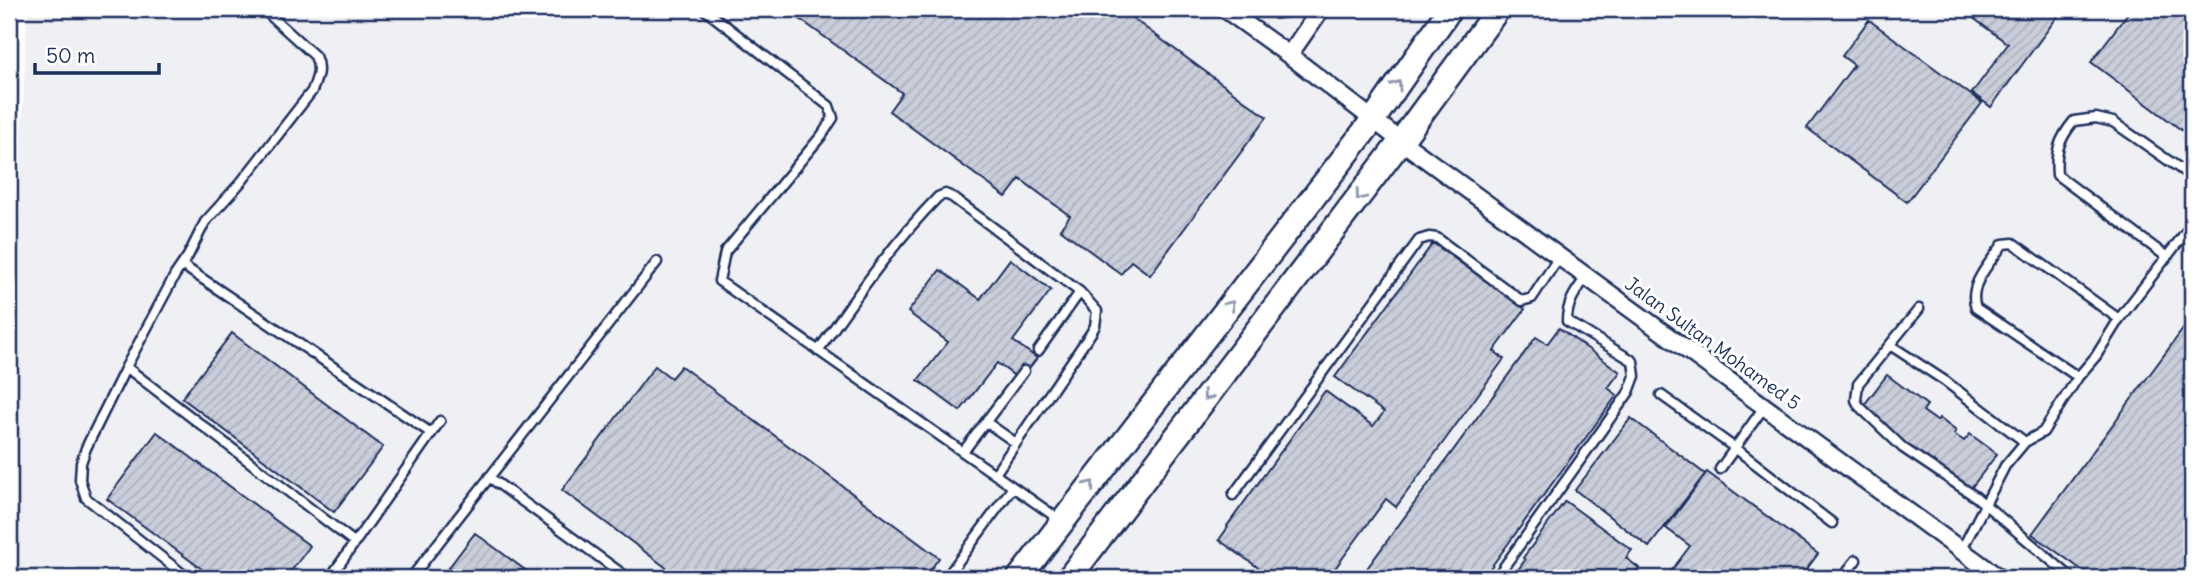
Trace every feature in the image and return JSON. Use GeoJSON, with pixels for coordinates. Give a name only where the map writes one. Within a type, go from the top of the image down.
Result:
{"type":"FeatureCollection","features":[{"type":"Feature","properties":{"kind":"street","name":"Jalan Sultan Mohamed 5"},"geometry":{"type":"LineString","coordinates":[[1225,9],[1961,551],[1981,573],[1999,578]]}},
{"type":"Feature","properties":{"kind":"street"},"geometry":{"type":"LineString","coordinates":[[1289,55],[1321,9]]}},
{"type":"Feature","properties":{"kind":"street"},"geometry":{"type":"LineString","coordinates":[[1019,578],[1373,120],[1450,9]]}},
{"type":"Feature","properties":{"kind":"street"},"geometry":{"type":"LineString","coordinates":[[1069,578],[1498,9]]}},
{"type":"Feature","properties":{"kind":"lane"},"geometry":{"type":"LineString","coordinates":[[188,578],[86,498],[81,487],[80,463],[126,367],[205,222],[242,181],[312,91],[318,78],[319,65],[315,56],[263,9]]}},
{"type":"Feature","properties":{"kind":"lane"},"geometry":{"type":"LineString","coordinates":[[704,9],[829,106],[833,114],[831,124],[725,252],[719,281],[1062,521]]}},
{"type":"Feature","properties":{"kind":"lane"},"geometry":{"type":"LineString","coordinates":[[2167,257],[2057,175],[2055,156],[2065,133],[2074,121],[2096,118],[2113,122],[2192,177]]}},
{"type":"Feature","properties":{"kind":"lane"},"geometry":{"type":"LineString","coordinates":[[818,351],[886,254],[907,229],[941,195],[952,197],[1080,292],[1096,308],[1095,326],[995,474]]}},
{"type":"Feature","properties":{"kind":"lane"},"geometry":{"type":"LineString","coordinates":[[1961,551],[2005,466],[2025,442],[2043,432],[2119,319],[2192,223]]}},
{"type":"Feature","properties":{"kind":"lane"},"geometry":{"type":"LineString","coordinates":[[1233,495],[1419,240],[1437,238],[1522,301],[1532,298],[1559,257]]}},
{"type":"Feature","properties":{"kind":"lane"},"geometry":{"type":"LineString","coordinates":[[2078,377],[1976,308],[1973,301],[1974,289],[2003,244],[2013,243],[2119,319]]}},
{"type":"Feature","properties":{"kind":"lane"},"geometry":{"type":"LineString","coordinates":[[411,578],[657,262]]}},
{"type":"Feature","properties":{"kind":"lane"},"geometry":{"type":"LineString","coordinates":[[182,265],[431,433]]}},
{"type":"Feature","properties":{"kind":"lane"},"geometry":{"type":"LineString","coordinates":[[1496,578],[1629,392],[1635,376],[1633,361],[1567,321],[1571,297],[1587,276]]}},
{"type":"Feature","properties":{"kind":"lane"},"geometry":{"type":"LineString","coordinates":[[1038,351],[1080,292]]}},
{"type":"Feature","properties":{"kind":"lane"},"geometry":{"type":"LineString","coordinates":[[1919,309],[1858,384],[1858,406],[1903,448],[1976,497],[2072,578]]}},
{"type":"Feature","properties":{"kind":"lane"},"geometry":{"type":"LineString","coordinates":[[1890,345],[1945,381],[2025,442]]}},
{"type":"Feature","properties":{"kind":"lane"},"geometry":{"type":"LineString","coordinates":[[126,367],[354,542]]}},
{"type":"Feature","properties":{"kind":"lane"},"geometry":{"type":"LineString","coordinates":[[963,452],[1024,371]]}},
{"type":"Feature","properties":{"kind":"lane"},"geometry":{"type":"LineString","coordinates":[[1661,395],[1832,523]]}},
{"type":"Feature","properties":{"kind":"lane"},"geometry":{"type":"LineString","coordinates":[[1720,469],[1764,407]]}},
{"type":"Feature","properties":{"kind":"lane"},"geometry":{"type":"LineString","coordinates":[[330,578],[440,421]]}},
{"type":"Feature","properties":{"kind":"lane"},"geometry":{"type":"LineString","coordinates":[[986,422],[1016,443]]}},
{"type":"Feature","properties":{"kind":"lane"},"geometry":{"type":"LineString","coordinates":[[489,477],[628,578]]}},
{"type":"Feature","properties":{"kind":"lane"},"geometry":{"type":"LineString","coordinates":[[946,578],[1013,487]]}},
{"type":"Feature","properties":{"kind":"lane"},"geometry":{"type":"LineString","coordinates":[[1842,578],[1856,560]]}},
{"type":"Feature","properties":{"kind":"shaded area"},"geometry":{"type":"Polygon","coordinates":[[[27,9],[2192,9],[2192,578],[12,578],[27,9]]]}},
{"type":"Feature","properties":{"kind":"building"},"geometry":{"type":"Polygon","coordinates":[[[786,9],[1120,9],[1267,117],[1150,275],[1131,261],[1121,274],[1060,229],[1070,216],[1020,179],[1006,197],[889,111],[902,93],[786,9]]]}},
{"type":"Feature","properties":{"kind":"building"},"geometry":{"type":"Polygon","coordinates":[[[1261,9],[1297,9],[1291,17],[1275,19],[1261,9]]]}},
{"type":"Feature","properties":{"kind":"building"},"geometry":{"type":"Polygon","coordinates":[[[1972,9],[2063,9],[1991,107],[1972,93],[2008,44],[1968,14],[1972,9]]]}},
{"type":"Feature","properties":{"kind":"building"},"geometry":{"type":"Polygon","coordinates":[[[2131,9],[2192,9],[2192,138],[2091,62],[2131,9]]]}},
{"type":"Feature","properties":{"kind":"building"},"geometry":{"type":"Polygon","coordinates":[[[1869,20],[1982,103],[1907,202],[1807,128],[1854,65],[1842,56],[1869,20]]]}},
{"type":"Feature","properties":{"kind":"building"},"geometry":{"type":"Polygon","coordinates":[[[1433,243],[1525,309],[1494,351],[1504,359],[1396,507],[1386,499],[1328,578],[1273,578],[1219,540],[1325,391],[1373,426],[1384,412],[1335,377],[1433,243]]]}},
{"type":"Feature","properties":{"kind":"building"},"geometry":{"type":"Polygon","coordinates":[[[1010,259],[1051,290],[1013,341],[1037,358],[1020,380],[997,363],[960,411],[918,380],[948,342],[908,312],[940,270],[980,299],[1010,259]]]}},
{"type":"Feature","properties":{"kind":"building"},"geometry":{"type":"Polygon","coordinates":[[[2192,317],[2192,578],[2093,578],[2032,534],[2192,317]]]}},
{"type":"Feature","properties":{"kind":"building"},"geometry":{"type":"Polygon","coordinates":[[[1559,328],[1620,372],[1608,388],[1617,395],[1483,578],[1360,578],[1536,337],[1547,344],[1559,328]]]}},
{"type":"Feature","properties":{"kind":"building"},"geometry":{"type":"Polygon","coordinates":[[[232,333],[383,447],[334,512],[182,398],[232,333]]]}},
{"type":"Feature","properties":{"kind":"building"},"geometry":{"type":"Polygon","coordinates":[[[655,366],[671,378],[681,366],[939,558],[924,578],[680,578],[562,490],[655,366]]]}},
{"type":"Feature","properties":{"kind":"building"},"geometry":{"type":"Polygon","coordinates":[[[1887,375],[1927,405],[1923,411],[1937,421],[1939,418],[1956,431],[1954,434],[1964,441],[1970,434],[1997,454],[1968,492],[1861,409],[1887,375]]]}},
{"type":"Feature","properties":{"kind":"building"},"geometry":{"type":"Polygon","coordinates":[[[1631,418],[1705,474],[1649,547],[1575,490],[1631,418]]]}},
{"type":"Feature","properties":{"kind":"building"},"geometry":{"type":"Polygon","coordinates":[[[157,432],[310,546],[286,578],[214,578],[107,499],[157,432]]]}},
{"type":"Feature","properties":{"kind":"building"},"geometry":{"type":"Polygon","coordinates":[[[1707,472],[1818,554],[1800,578],[1666,578],[1690,546],[1666,528],[1707,472]]]}},
{"type":"Feature","properties":{"kind":"building"},"geometry":{"type":"Polygon","coordinates":[[[1565,501],[1632,550],[1626,558],[1639,568],[1632,578],[1512,578],[1525,560],[1523,558],[1565,501]]]}},
{"type":"Feature","properties":{"kind":"building"},"geometry":{"type":"Polygon","coordinates":[[[475,533],[536,578],[441,578],[475,533]]]}}]}
